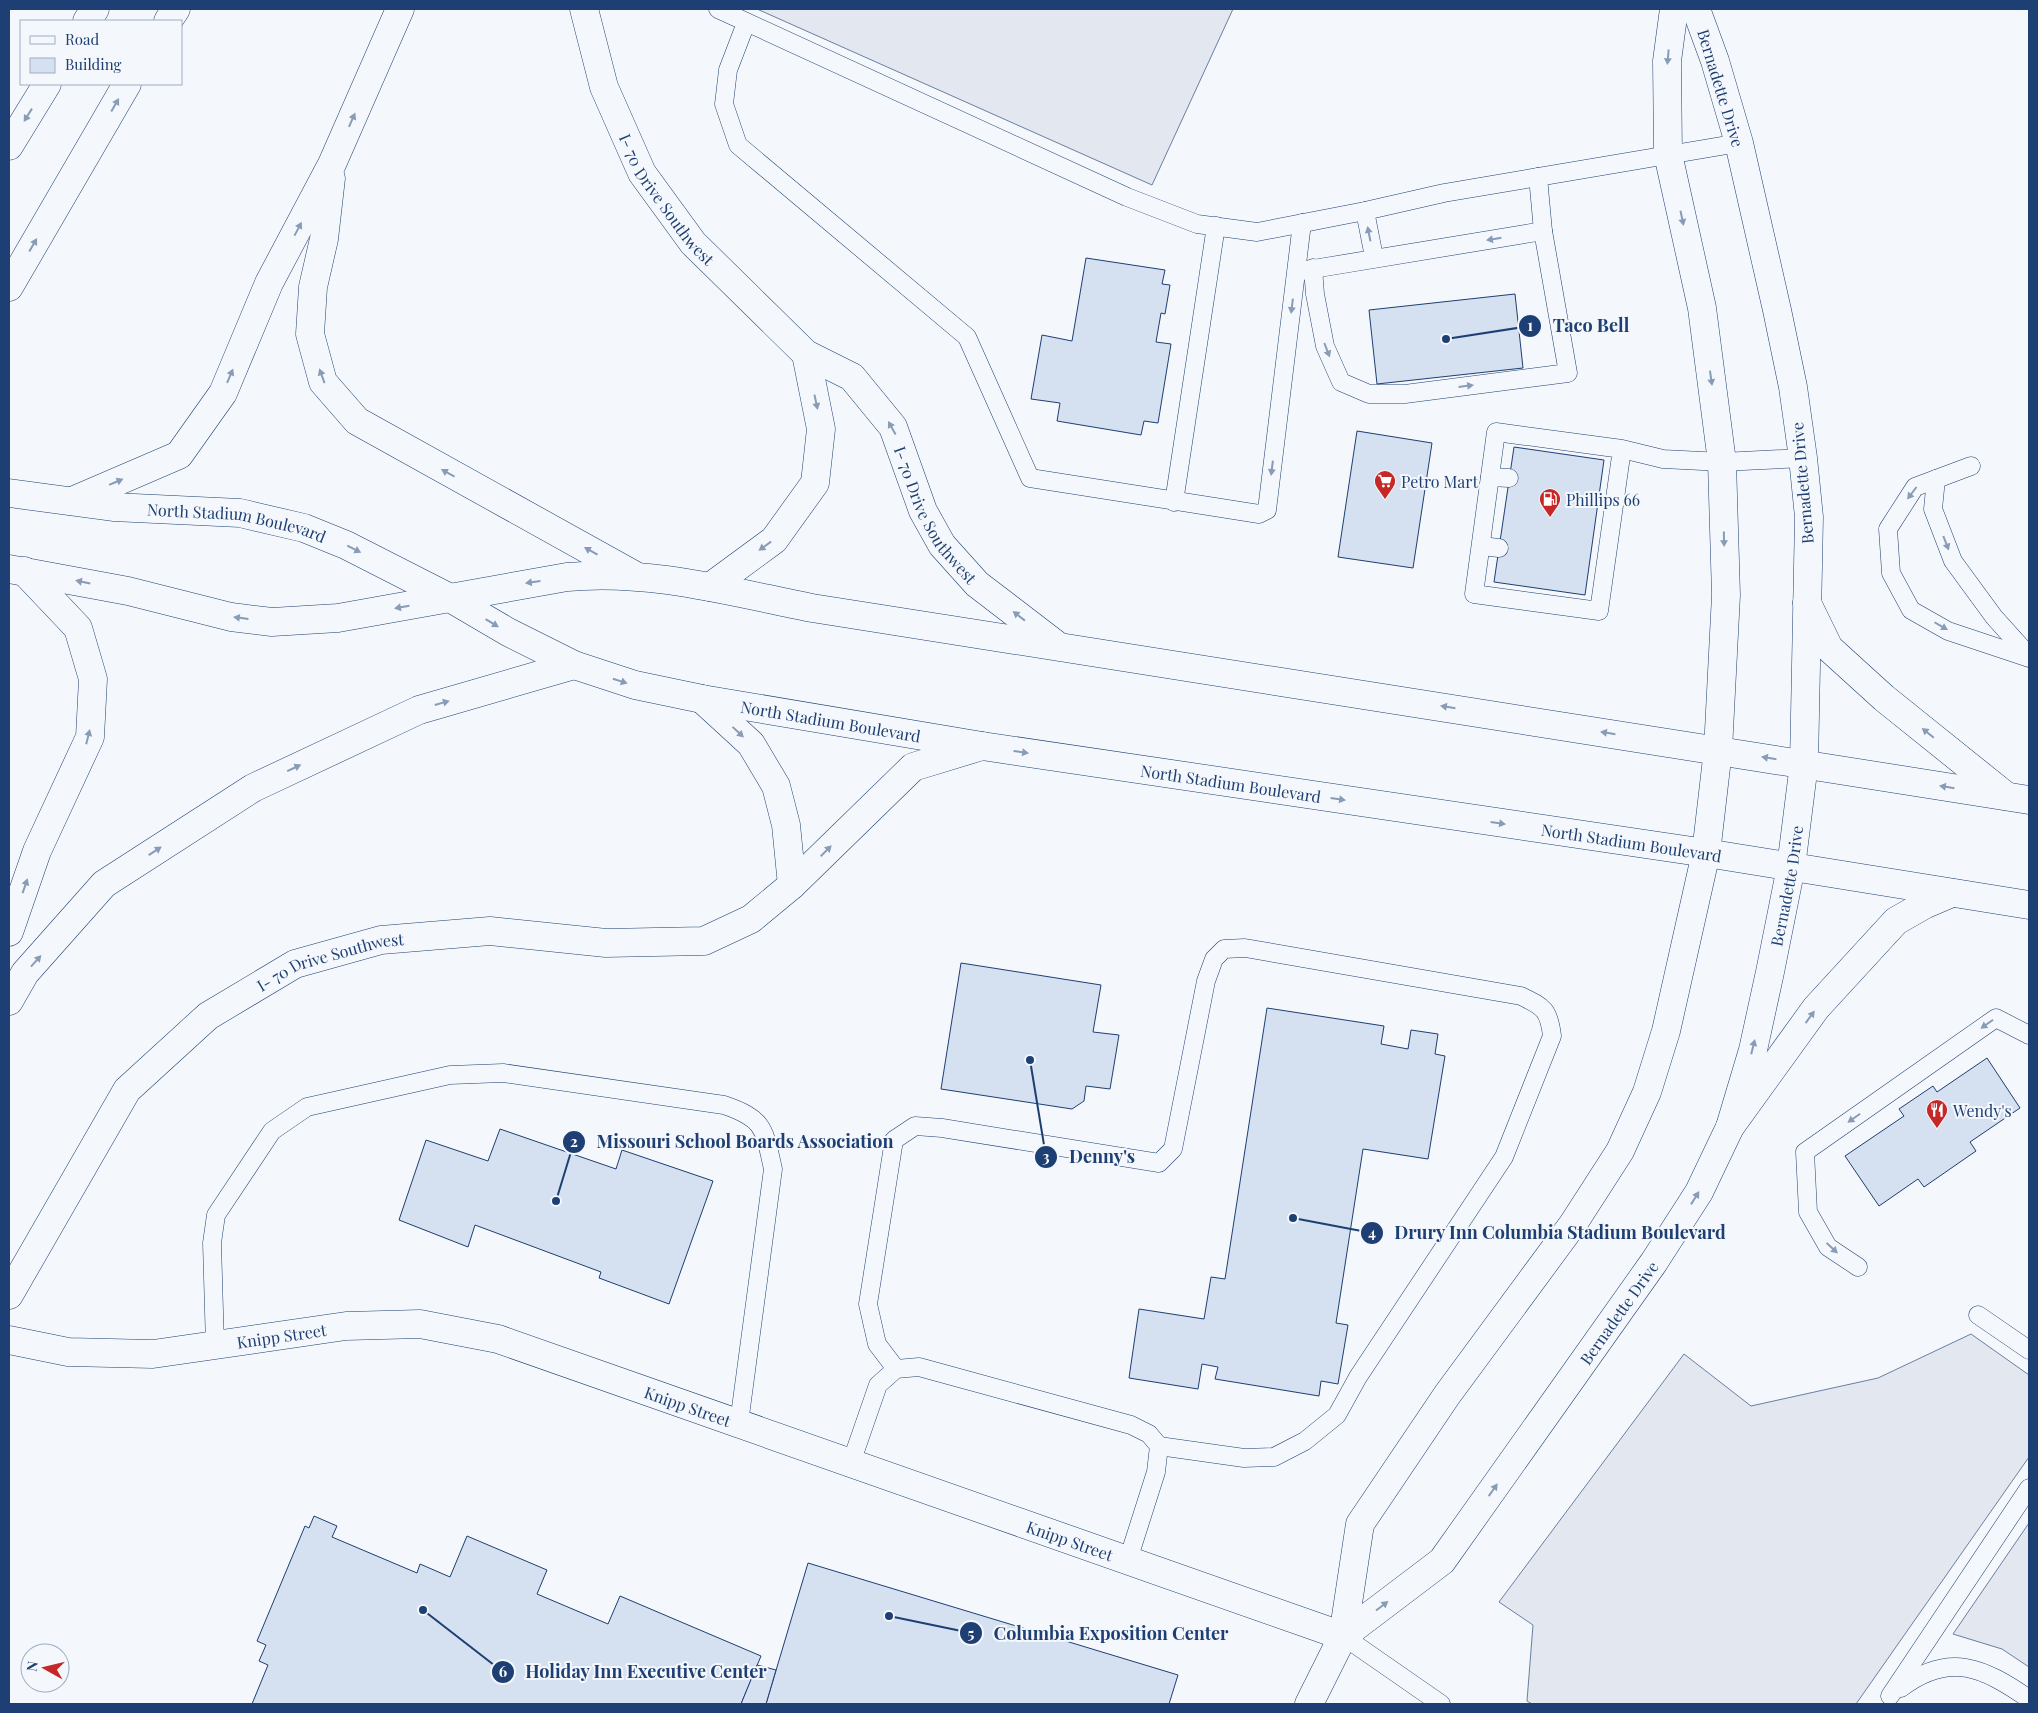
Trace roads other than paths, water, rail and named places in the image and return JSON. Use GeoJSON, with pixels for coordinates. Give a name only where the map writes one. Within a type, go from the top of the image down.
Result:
{"type":"FeatureCollection","features":[{"type":"Feature","properties":{"kind":"main road"},"geometry":{"type":"LineString","coordinates":[[88,20],[95,9]]}},
{"type":"Feature","properties":{"kind":"main road"},"geometry":{"type":"LineString","coordinates":[[169,20],[176,9]]}},
{"type":"Feature","properties":{"kind":"main road"},"geometry":{"type":"LineString","coordinates":[[72,501],[179,455],[223,393],[269,283],[332,164],[400,9]]}},
{"type":"Feature","properties":{"kind":"main road","name":"I- 70 Drive Southwest"},"geometry":{"type":"LineString","coordinates":[[584,9],[604,87],[642,173],[693,243],[806,354],[852,377],[893,427],[923,511],[942,545],[977,584],[1058,646]]}},
{"type":"Feature","properties":{"kind":"main road","name":"Bernadette Drive"},"geometry":{"type":"LineString","coordinates":[[1309,1704],[1343,1636],[1360,1524],[1447,1395],[1573,1224],[1620,1151],[1646,1092],[1666,1031],[1706,853],[1718,750],[1726,595],[1722,462],[1702,308],[1668,154],[1667,61],[1674,9]]}},
{"type":"Feature","properties":{"kind":"main road","name":"Bernadette Drive"},"geometry":{"type":"LineString","coordinates":[[1343,1636],[1442,1561],[1654,1262],[1699,1192],[1730,1127],[1753,1050],[1791,867],[1804,764],[1809,517],[1803,458],[1792,387],[1740,143],[1715,61],[1696,9]]}},
{"type":"Feature","properties":{"kind":"main road"},"geometry":{"type":"LineString","coordinates":[[9,146],[46,85]]}},
{"type":"Feature","properties":{"kind":"main road"},"geometry":{"type":"LineString","coordinates":[[9,287],[126,85]]}},
{"type":"Feature","properties":{"kind":"main road"},"geometry":{"type":"LineString","coordinates":[[332,164],[324,239],[313,287],[310,334],[323,382],[357,421],[634,575]]}},
{"type":"Feature","properties":{"kind":"main road"},"geometry":{"type":"LineString","coordinates":[[710,587],[774,540],[814,483],[821,429],[806,354]]}},
{"type":"Feature","properties":{"kind":"main road","name":"North Stadium Boulevard"},"geometry":{"type":"LineString","coordinates":[[20,494],[157,510],[203,510],[240,513],[304,528],[346,544],[450,598],[508,632],[574,665],[634,685],[702,699],[982,746],[1706,853],[2029,905]]}},
{"type":"Feature","properties":{"kind":"main road"},"geometry":{"type":"LineString","coordinates":[[16,570],[128,591],[231,617],[272,622],[338,618],[567,577],[601,574],[634,575],[710,587],[812,608],[2018,798]]}},
{"type":"Feature","properties":{"kind":"main road"},"geometry":{"type":"LineString","coordinates":[[9,932],[37,851],[90,737],[93,679],[78,628],[16,570]]}},
{"type":"Feature","properties":{"kind":"main road"},"geometry":{"type":"LineString","coordinates":[[1807,603],[1829,648],[1884,698],[2018,798]]}},
{"type":"Feature","properties":{"kind":"main road"},"geometry":{"type":"LineString","coordinates":[[9,1001],[25,973],[104,884],[253,788],[419,710],[574,665]]}},
{"type":"Feature","properties":{"kind":"main road"},"geometry":{"type":"LineString","coordinates":[[702,699],[751,744],[776,786],[786,825],[792,885]]}},
{"type":"Feature","properties":{"kind":"main road","name":"I- 70 Drive Southwest"},"geometry":{"type":"LineString","coordinates":[[9,1295],[127,1090],[208,1016],[295,964],[381,940],[490,931],[606,943],[704,941],[751,919],[792,885],[913,767],[982,746]]}},
{"type":"Feature","properties":{"kind":"main road"},"geometry":{"type":"LineString","coordinates":[[1730,1127],[1816,1008],[1896,922],[1924,905],[1952,893]]}},
{"type":"Feature","properties":{"kind":"main road","name":"Knipp Street"},"geometry":{"type":"LineString","coordinates":[[9,1340],[68,1352],[153,1354],[346,1326],[420,1324],[498,1339],[1343,1636]]}},
{"type":"Feature","properties":{"kind":"lane"},"geometry":{"type":"LineString","coordinates":[[718,9],[1127,197],[1197,224],[1257,232],[1444,193],[1740,143]]}},
{"type":"Feature","properties":{"kind":"lane"},"geometry":{"type":"LineString","coordinates":[[746,23],[728,70],[724,104],[738,145],[967,337],[1030,478],[1259,514],[1267,510],[1304,270],[1302,223]]}},
{"type":"Feature","properties":{"kind":"lane"},"geometry":{"type":"LineString","coordinates":[[1304,270],[1315,294],[1325,346],[1341,382],[1369,394],[1405,394],[1568,373],[1542,231],[1538,176]]}},
{"type":"Feature","properties":{"kind":"lane"},"geometry":{"type":"LineString","coordinates":[[1365,211],[1374,257]]}},
{"type":"Feature","properties":{"kind":"lane"},"geometry":{"type":"LineString","coordinates":[[1174,502],[1216,226]]}},
{"type":"Feature","properties":{"kind":"lane"},"geometry":{"type":"LineString","coordinates":[[1304,270],[1374,257],[1542,231]]}},
{"type":"Feature","properties":{"kind":"lane"},"geometry":{"type":"LineString","coordinates":[[1622,449],[1608,489],[1598,560],[1599,611],[1474,594],[1496,432],[1622,449],[1663,459],[1722,462],[1803,458]]}},
{"type":"Feature","properties":{"kind":"lane"},"geometry":{"type":"LineString","coordinates":[[1971,466],[1915,487],[1888,529],[1892,573],[1912,610],[1948,631],[2029,657]]}},
{"type":"Feature","properties":{"kind":"lane"},"geometry":{"type":"LineString","coordinates":[[1490,476],[1509,478]]}},
{"type":"Feature","properties":{"kind":"lane"},"geometry":{"type":"LineString","coordinates":[[1936,479],[1934,509],[1953,561],[1994,617],[2029,657]]}},
{"type":"Feature","properties":{"kind":"lane"},"geometry":{"type":"LineString","coordinates":[[1481,546],[1499,548]]}},
{"type":"Feature","properties":{"kind":"lane"},"geometry":{"type":"LineString","coordinates":[[852,1463],[878,1385],[896,1369],[919,1367],[1131,1426],[1149,1434],[1159,1446],[1244,1458],[1274,1457],[1305,1441],[1337,1415],[1358,1377],[1504,1157],[1552,1036],[1550,1019],[1542,1005],[1521,996],[1245,948],[1224,949],[1214,959],[1206,981],[1173,1149],[1160,1164],[942,1128],[915,1126],[894,1140],[868,1304],[877,1344],[896,1369]]}},
{"type":"Feature","properties":{"kind":"lane"},"geometry":{"type":"LineString","coordinates":[[1858,1267],[1828,1247],[1808,1212],[1805,1152],[1996,1018],[2029,1035]]}},
{"type":"Feature","properties":{"kind":"lane"},"geometry":{"type":"LineString","coordinates":[[215,1345],[212,1242],[216,1215],[272,1131],[307,1107],[450,1074],[503,1073],[724,1105],[747,1113],[765,1132],[773,1168],[739,1423]]}},
{"type":"Feature","properties":{"kind":"lane"},"geometry":{"type":"LineString","coordinates":[[1978,1315],[2029,1350]]}},
{"type":"Feature","properties":{"kind":"lane"},"geometry":{"type":"LineString","coordinates":[[1128,1560],[1156,1472],[1159,1446]]}},
{"type":"Feature","properties":{"kind":"lane"},"geometry":{"type":"LineString","coordinates":[[1888,1700],[2029,1488]]}},
{"type":"Feature","properties":{"kind":"lane"},"geometry":{"type":"LineString","coordinates":[[1343,1636],[1441,1704]]}},
{"type":"Feature","properties":{"kind":"lane"},"geometry":{"type":"LineString","coordinates":[[1888,1700],[1919,1674],[1949,1666],[1976,1669],[1999,1679],[2029,1699]]}},
{"type":"Feature","properties":{"kind":"place","name":"Taco Bell"},"geometry":{"type":"Point","coordinates":[1446,339]}},
{"type":"Feature","properties":{"kind":"place","name":"Petro Mart"},"geometry":{"type":"Point","coordinates":[1385,500]}},
{"type":"Feature","properties":{"kind":"place","name":"Phillips 66"},"geometry":{"type":"Point","coordinates":[1550,518]}},
{"type":"Feature","properties":{"kind":"place","name":"Denny's"},"geometry":{"type":"Point","coordinates":[1030,1060]}},
{"type":"Feature","properties":{"kind":"place","name":"Wendy's"},"geometry":{"type":"Point","coordinates":[1937,1129]}},
{"type":"Feature","properties":{"kind":"place","name":"Missouri School Boards Association"},"geometry":{"type":"Point","coordinates":[556,1201]}},
{"type":"Feature","properties":{"kind":"place","name":"Drury Inn Columbia Stadium Boulevard"},"geometry":{"type":"Point","coordinates":[1293,1218]}},
{"type":"Feature","properties":{"kind":"place","name":"Holiday Inn Executive Center"},"geometry":{"type":"Point","coordinates":[423,1610]}},
{"type":"Feature","properties":{"kind":"place","name":"Columbia Exposition Center"},"geometry":{"type":"Point","coordinates":[889,1616]}}]}
